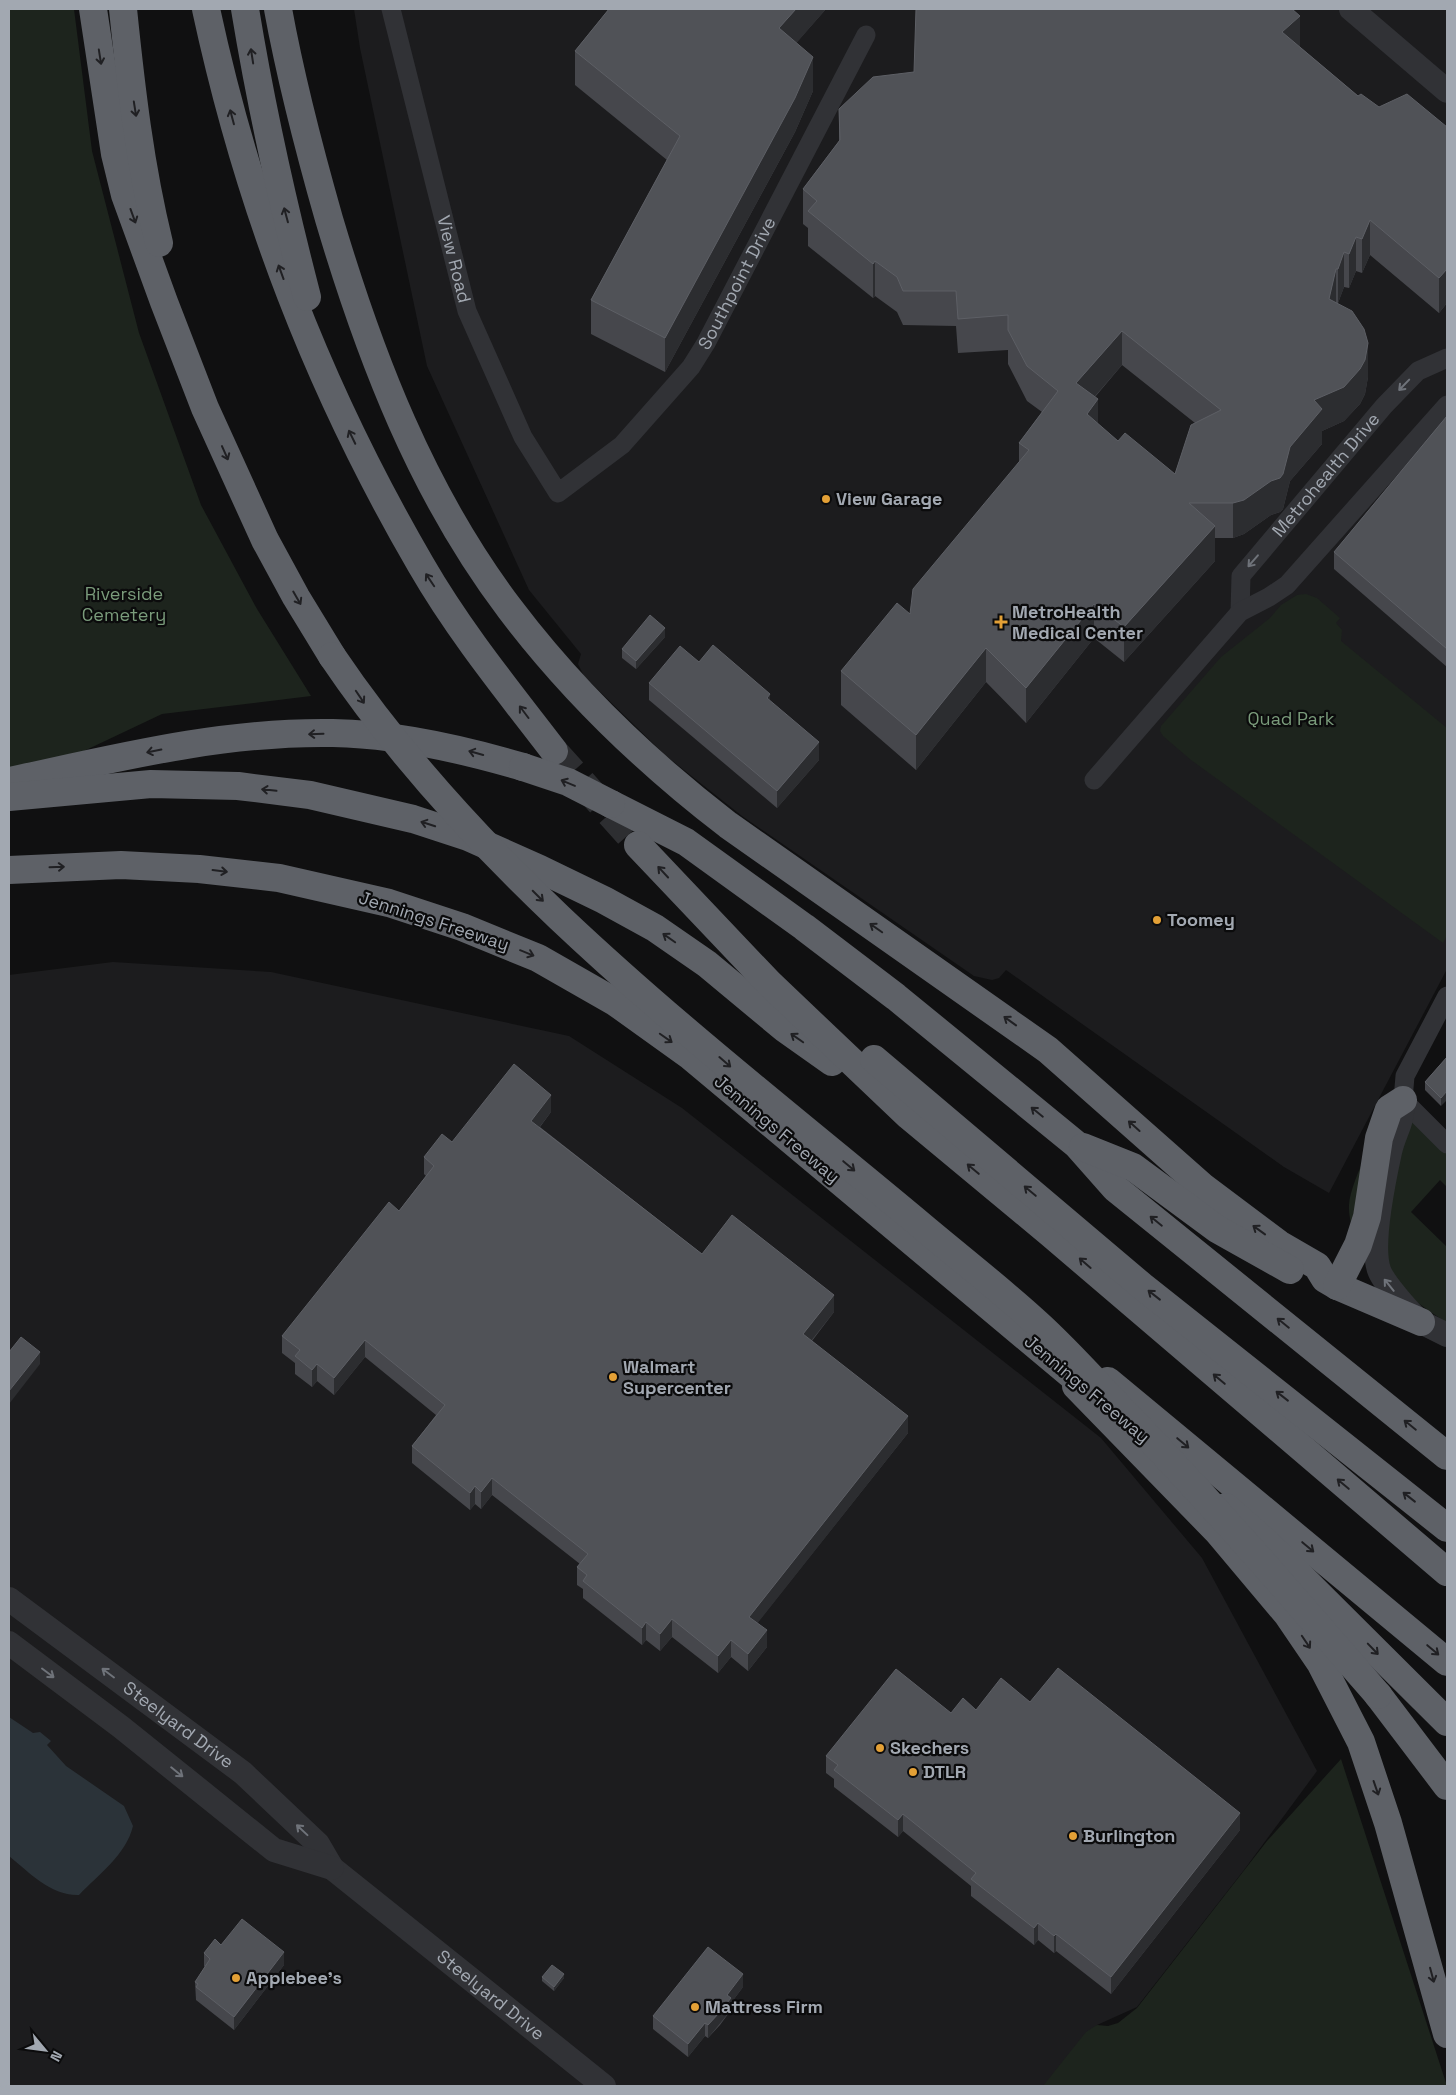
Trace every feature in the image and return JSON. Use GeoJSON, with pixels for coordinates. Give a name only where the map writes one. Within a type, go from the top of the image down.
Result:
{"type":"FeatureCollection","features":[{"type":"Feature","properties":{"kind":"highway"},"geometry":{"type":"LineString","coordinates":[[93,9],[115,154],[126,195],[164,302],[205,408],[266,540],[296,597],[332,656],[367,707],[431,784],[504,863],[569,926],[1038,1335],[1447,1662]]}},
{"type":"Feature","properties":{"kind":"highway"},"geometry":{"type":"LineString","coordinates":[[123,9],[131,87],[148,197],[174,305],[205,408]]}},
{"type":"Feature","properties":{"kind":"highway"},"geometry":{"type":"LineString","coordinates":[[206,9],[240,149],[263,222],[293,305],[340,414],[421,566],[478,651],[554,751]]}},
{"type":"Feature","properties":{"kind":"highway"},"geometry":{"type":"LineString","coordinates":[[245,9],[258,93],[276,175],[340,414]]}},
{"type":"Feature","properties":{"kind":"highway"},"geometry":{"type":"LineString","coordinates":[[278,9],[305,137],[358,314],[381,376],[418,459],[466,545],[509,608],[552,662],[588,702],[686,792],[728,824],[1048,1050],[1202,1187],[1279,1244],[1317,1266],[1331,1283]]}},
{"type":"Feature","properties":{"kind":"highway"},"geometry":{"type":"LineString","coordinates":[[9,781],[201,741],[266,735],[334,733],[420,743],[467,751],[568,782],[686,842],[804,927],[896,997],[1077,1144],[1115,1188],[1447,1456]]}},
{"type":"Feature","properties":{"kind":"highway"},"geometry":{"type":"LineString","coordinates":[[9,797],[151,784],[238,786],[310,794],[413,819],[468,837],[604,900],[655,928],[714,970],[784,1028],[909,1116]]}},
{"type":"Feature","properties":{"kind":"highway"},"geometry":{"type":"LineString","coordinates":[[638,845],[769,983],[909,1116],[1051,1234],[1447,1572]]}},
{"type":"Feature","properties":{"kind":"highway","name":"Jennings Freeway"},"geometry":{"type":"LineString","coordinates":[[9,870],[120,865],[200,868],[278,878],[389,903],[462,927],[538,958],[615,1002],[689,1055],[1038,1335],[1130,1423],[1268,1544],[1405,1682]]}},
{"type":"Feature","properties":{"kind":"highway"},"geometry":{"type":"LineString","coordinates":[[721,934],[753,949],[846,1036],[1142,1286],[1447,1528]]}},
{"type":"Feature","properties":{"kind":"highway"},"geometry":{"type":"LineString","coordinates":[[1331,1283],[1358,1245],[1367,1217],[1379,1138],[1389,1109],[1403,1100]]}},
{"type":"Feature","properties":{"kind":"highway"},"geometry":{"type":"LineString","coordinates":[[1077,1144],[1133,1167],[1189,1210],[1252,1250],[1306,1278],[1331,1283],[1421,1322]]}},
{"type":"Feature","properties":{"kind":"highway"},"geometry":{"type":"LineString","coordinates":[[1038,1335],[1198,1488],[1378,1695],[1447,1769]]}},
{"type":"Feature","properties":{"kind":"highway"},"geometry":{"type":"LineString","coordinates":[[1038,1335],[1218,1532],[1287,1614],[1321,1664],[1364,1751],[1388,1823],[1447,2034]]}},
{"type":"Feature","properties":{"kind":"highway"},"geometry":{"type":"LineString","coordinates":[[1405,1682],[1447,1722]]}},
{"type":"Feature","properties":{"kind":"highway"},"geometry":{"type":"LineString","coordinates":[[1405,1682],[1447,1732]]}},
{"type":"Feature","properties":{"kind":"highway"},"geometry":{"type":"LineString","coordinates":[[1378,1695],[1447,1786]]}},
{"type":"Feature","properties":{"kind":"street","name":"View Road"},"geometry":{"type":"LineString","coordinates":[[391,9],[467,311],[523,436],[558,493]]}},
{"type":"Feature","properties":{"kind":"street"},"geometry":{"type":"LineString","coordinates":[[1351,9],[1447,91]]}},
{"type":"Feature","properties":{"kind":"street","name":"Southpoint Drive"},"geometry":{"type":"LineString","coordinates":[[558,493],[622,446],[691,367],[706,343],[866,35]]}},
{"type":"Feature","properties":{"kind":"street","name":"Metrohealth Drive"},"geometry":{"type":"LineString","coordinates":[[1240,612],[1241,576],[1384,406],[1418,371],[1447,360]]}},
{"type":"Feature","properties":{"kind":"street"},"geometry":{"type":"LineString","coordinates":[[1094,780],[1240,612],[1287,585],[1447,405]]}},
{"type":"Feature","properties":{"kind":"street"},"geometry":{"type":"LineString","coordinates":[[1447,996],[1405,1076],[1403,1118],[1390,1149],[1381,1203],[1377,1255],[1379,1270],[1385,1282],[1421,1322],[1447,1335]]}},
{"type":"Feature","properties":{"kind":"street"},"geometry":{"type":"LineString","coordinates":[[1403,1100],[1447,1144]]}},
{"type":"Feature","properties":{"kind":"street","name":"Steelyard Drive"},"geometry":{"type":"LineString","coordinates":[[9,1599],[243,1773],[318,1844],[332,1868],[604,2086]]}},
{"type":"Feature","properties":{"kind":"street","name":"Steelyard Drive"},"geometry":{"type":"LineString","coordinates":[[9,1643],[121,1727],[274,1850],[332,1868]]}},
{"type":"Feature","properties":{"kind":"shaded area","name":"MetroHealth Medical Center"},"geometry":{"type":"Polygon","coordinates":[[[354,9],[1447,9],[1447,969],[1329,1193],[1284,1167],[1006,970],[999,978],[992,980],[974,976],[742,816],[665,755],[584,676],[578,664],[581,654],[529,590],[427,366],[360,48],[354,9]]]}},
{"type":"Feature","properties":{"kind":"shaded area"},"geometry":{"type":"Polygon","coordinates":[[[113,962],[271,972],[569,1036],[682,1108],[1101,1438],[1202,1558],[1317,1771],[1244,1870],[1137,2007],[1097,2025],[1050,2086],[9,2086],[9,975],[113,962]]]}},
{"type":"Feature","properties":{"kind":"shaded area"},"geometry":{"type":"Polygon","coordinates":[[[9,1717],[33,1733],[40,1732],[51,1741],[47,1745],[66,1766],[124,1806],[133,1826],[118,1855],[79,1895],[59,1892],[50,1888],[9,1856],[9,1717]]]}},
{"type":"Feature","properties":{"kind":"green space","name":"Riverside Cemetery"},"geometry":{"type":"Polygon","coordinates":[[[9,9],[74,9],[92,151],[139,333],[201,505],[257,609],[311,696],[162,714],[29,777],[9,782],[9,9]]]}},
{"type":"Feature","properties":{"kind":"green space","name":"Quad Park"},"geometry":{"type":"Polygon","coordinates":[[[1306,594],[1317,598],[1340,618],[1336,623],[1342,630],[1341,641],[1447,728],[1447,935],[1443,943],[1191,760],[1163,736],[1160,731],[1161,726],[1221,657],[1270,618],[1281,605],[1297,595],[1306,594]]]}},
{"type":"Feature","properties":{"kind":"green space"},"geometry":{"type":"Polygon","coordinates":[[[1396,1094],[1447,1144],[1447,1187],[1440,1180],[1411,1212],[1447,1247],[1447,1323],[1399,1288],[1383,1273],[1369,1258],[1358,1241],[1351,1223],[1349,1205],[1355,1180],[1396,1094]]]}},
{"type":"Feature","properties":{"kind":"green space"},"geometry":{"type":"Polygon","coordinates":[[[1341,1759],[1447,2086],[1043,2086],[1086,2032],[1097,2025],[1108,2026],[1118,2023],[1137,2008],[1267,1841],[1341,1759]]]}},
{"type":"Feature","properties":{"kind":"building"},"geometry":{"type":"Polygon","coordinates":[[[609,9],[796,9],[779,28],[813,57],[795,98],[665,338],[591,300],[680,136],[575,51],[609,9]]]}},
{"type":"Feature","properties":{"kind":"building"},"geometry":{"type":"Polygon","coordinates":[[[916,9],[1292,9],[1300,16],[1282,32],[1358,96],[1361,94],[1379,107],[1407,94],[1447,127],[1447,269],[1439,278],[1370,220],[1362,239],[1356,237],[1349,254],[1344,252],[1338,269],[1336,269],[1329,299],[1352,311],[1364,329],[1368,343],[1365,360],[1360,369],[1344,387],[1314,400],[1322,409],[1290,447],[1283,474],[1280,478],[1271,481],[1244,500],[1233,503],[1189,503],[1215,526],[1124,627],[1094,604],[1026,688],[986,648],[916,735],[841,671],[897,603],[910,614],[913,589],[1029,450],[1019,443],[1058,391],[1027,366],[1008,330],[1008,315],[958,319],[956,291],[903,291],[897,277],[875,261],[873,264],[808,211],[817,201],[803,189],[840,140],[839,109],[873,77],[914,72],[916,9]],[[1122,331],[1076,383],[1098,399],[1087,414],[1118,441],[1125,433],[1175,474],[1191,425],[1221,410],[1122,331]]]}},
{"type":"Feature","properties":{"kind":"building"},"geometry":{"type":"Polygon","coordinates":[[[1447,416],[1447,649],[1334,552],[1447,416]]]}},
{"type":"Feature","properties":{"kind":"building"},"geometry":{"type":"Polygon","coordinates":[[[650,615],[665,628],[636,661],[622,649],[650,615]]]}},
{"type":"Feature","properties":{"kind":"building"},"geometry":{"type":"Polygon","coordinates":[[[713,645],[770,694],[767,698],[819,742],[777,791],[649,683],[680,646],[699,662],[713,645]]]}},
{"type":"Feature","properties":{"kind":"building"},"geometry":{"type":"Polygon","coordinates":[[[1447,1057],[1447,1091],[1441,1098],[1425,1082],[1447,1057]]]}},
{"type":"Feature","properties":{"kind":"building","name":"Walmart Supercenter"},"geometry":{"type":"Polygon","coordinates":[[[514,1064],[551,1095],[531,1121],[702,1254],[732,1215],[834,1295],[803,1334],[908,1416],[749,1617],[767,1630],[748,1654],[731,1640],[718,1656],[672,1619],[660,1634],[646,1622],[642,1628],[583,1581],[587,1575],[577,1567],[588,1554],[492,1478],[481,1492],[475,1486],[470,1493],[412,1446],[445,1405],[365,1340],[334,1378],[317,1364],[312,1370],[295,1356],[300,1350],[282,1336],[389,1202],[399,1211],[434,1166],[424,1157],[442,1134],[452,1142],[514,1064]]]}},
{"type":"Feature","properties":{"kind":"building"},"geometry":{"type":"Polygon","coordinates":[[[21,1337],[40,1352],[9,1391],[9,1352],[21,1337]]]}},
{"type":"Feature","properties":{"kind":"building"},"geometry":{"type":"Polygon","coordinates":[[[1058,1668],[1240,1813],[1111,1977],[1056,1934],[1054,1936],[1038,1923],[1034,1928],[971,1879],[976,1873],[903,1814],[898,1820],[834,1770],[838,1765],[826,1756],[896,1669],[951,1713],[963,1698],[976,1710],[1001,1678],[1030,1702],[1058,1668]]]}},
{"type":"Feature","properties":{"kind":"building"},"geometry":{"type":"Polygon","coordinates":[[[242,1919],[284,1952],[234,2017],[196,1987],[198,1984],[195,1982],[210,1959],[204,1953],[215,1939],[221,1945],[242,1919]]]}},
{"type":"Feature","properties":{"kind":"building"},"geometry":{"type":"Polygon","coordinates":[[[708,1947],[743,1974],[727,1995],[731,1998],[720,2012],[708,2025],[705,2023],[688,2044],[653,2016],[708,1947]]]}},
{"type":"Feature","properties":{"kind":"building"},"geometry":{"type":"Polygon","coordinates":[[[552,1965],[564,1974],[554,1987],[542,1977],[552,1965]]]}},
{"type":"Feature","properties":{"kind":"tunnel"},"geometry":{"type":"LineString","coordinates":[[554,751],[638,845]]}},
{"type":"Feature","properties":{"kind":"place","name":"View Garage"},"geometry":{"type":"Point","coordinates":[826,499]}},
{"type":"Feature","properties":{"kind":"place","name":"MetroHealth Medical Center"},"geometry":{"type":"Point","coordinates":[1001,622]}},
{"type":"Feature","properties":{"kind":"place","name":"Toomey"},"geometry":{"type":"Point","coordinates":[1157,920]}},
{"type":"Feature","properties":{"kind":"place","name":"Walmart Supercenter"},"geometry":{"type":"Point","coordinates":[613,1377]}},
{"type":"Feature","properties":{"kind":"place","name":"Skechers"},"geometry":{"type":"Point","coordinates":[880,1748]}},
{"type":"Feature","properties":{"kind":"place","name":"DTLR"},"geometry":{"type":"Point","coordinates":[913,1772]}},
{"type":"Feature","properties":{"kind":"place","name":"Burlington"},"geometry":{"type":"Point","coordinates":[1073,1836]}},
{"type":"Feature","properties":{"kind":"place","name":"Applebee's"},"geometry":{"type":"Point","coordinates":[236,1978]}},
{"type":"Feature","properties":{"kind":"place","name":"Mattress Firm"},"geometry":{"type":"Point","coordinates":[695,2007]}}]}
